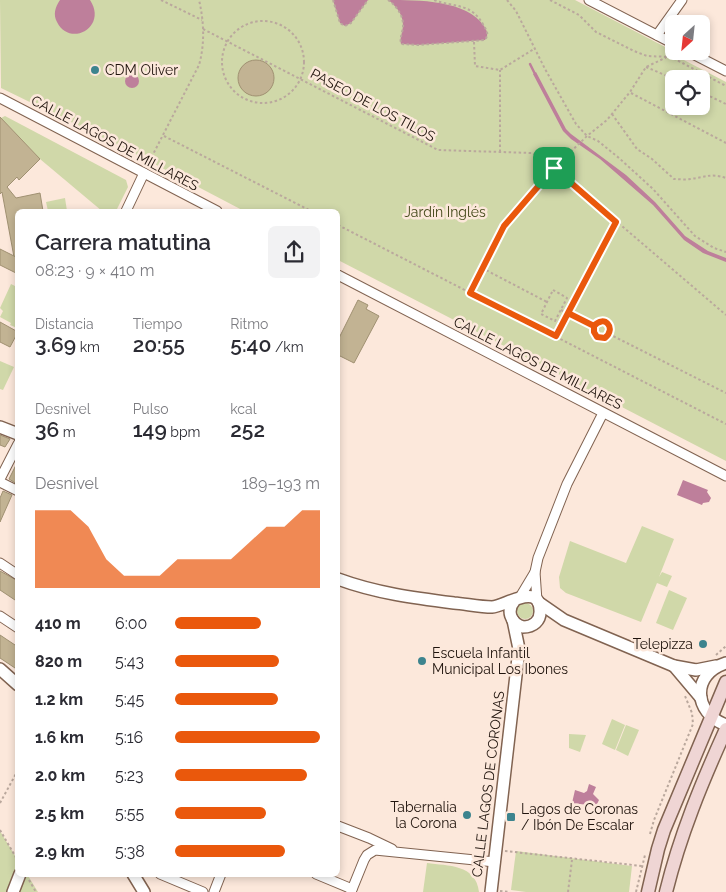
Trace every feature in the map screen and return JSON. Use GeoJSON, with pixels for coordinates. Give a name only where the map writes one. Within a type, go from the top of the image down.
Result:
{"type":"FeatureCollection","features":[{"type":"Feature","properties":{"kind":"main road"},"geometry":{"type":"LineString","coordinates":[[648,892],[664,830],[726,682]]}},
{"type":"Feature","properties":{"kind":"main road"},"geometry":{"type":"LineString","coordinates":[[666,892],[687,822],[726,729]]}},
{"type":"Feature","properties":{"kind":"street"},"geometry":{"type":"LineString","coordinates":[[589,0],[665,39]]}},
{"type":"Feature","properties":{"kind":"street"},"geometry":{"type":"LineString","coordinates":[[657,35],[682,0]]}},
{"type":"Feature","properties":{"kind":"street"},"geometry":{"type":"LineString","coordinates":[[705,60],[726,71]]}},
{"type":"Feature","properties":{"kind":"street","name":"CALLE LAGOS DE MILLARES"},"geometry":{"type":"LineString","coordinates":[[0,98],[212,209]]}},
{"type":"Feature","properties":{"kind":"street"},"geometry":{"type":"LineString","coordinates":[[127,209],[144,173]]}},
{"type":"Feature","properties":{"kind":"street","name":"CALLE LAGOS DE MILLARES"},"geometry":{"type":"LineString","coordinates":[[340,276],[726,476]]}},
{"type":"Feature","properties":{"kind":"street"},"geometry":{"type":"LineString","coordinates":[[512,618],[510,608],[534,572],[541,549],[567,484],[603,413]]}},
{"type":"Feature","properties":{"kind":"street"},"geometry":{"type":"LineString","coordinates":[[0,427],[15,433]]}},
{"type":"Feature","properties":{"kind":"street"},"geometry":{"type":"LineString","coordinates":[[15,450],[0,481],[15,489]]}},
{"type":"Feature","properties":{"kind":"street"},"geometry":{"type":"LineString","coordinates":[[0,563],[15,573]]}},
{"type":"Feature","properties":{"kind":"street"},"geometry":{"type":"LineString","coordinates":[[534,572],[537,602],[541,612],[535,623]]}},
{"type":"Feature","properties":{"kind":"street"},"geometry":{"type":"LineString","coordinates":[[340,581],[374,591],[409,598],[493,607],[512,618],[519,625],[564,620]]}},
{"type":"Feature","properties":{"kind":"street"},"geometry":{"type":"LineString","coordinates":[[493,607],[529,596],[564,620],[674,666],[696,670],[721,665]]}},
{"type":"Feature","properties":{"kind":"street"},"geometry":{"type":"LineString","coordinates":[[0,616],[15,626]]}},
{"type":"Feature","properties":{"kind":"street","name":"CALLE LAGOS DE CORONAS"},"geometry":{"type":"LineString","coordinates":[[490,892],[519,649],[512,618]]}},
{"type":"Feature","properties":{"kind":"street","name":"CALLE LAGOS DE CORONAS"},"geometry":{"type":"LineString","coordinates":[[519,649],[535,623]]}},
{"type":"Feature","properties":{"kind":"street"},"geometry":{"type":"LineString","coordinates":[[700,698],[701,688],[709,672],[721,665]]}},
{"type":"Feature","properties":{"kind":"street"},"geometry":{"type":"LineString","coordinates":[[674,666],[700,698],[710,717],[726,725]]}},
{"type":"Feature","properties":{"kind":"street"},"geometry":{"type":"LineString","coordinates":[[0,669],[15,682]]}},
{"type":"Feature","properties":{"kind":"street"},"geometry":{"type":"LineString","coordinates":[[340,827],[397,852]]}},
{"type":"Feature","properties":{"kind":"street"},"geometry":{"type":"LineString","coordinates":[[323,877],[352,890],[364,860],[370,852],[379,850],[494,862]]}},
{"type":"Feature","properties":{"kind":"street"},"geometry":{"type":"LineString","coordinates":[[13,892],[19,877]]}},
{"type":"Feature","properties":{"kind":"street"},"geometry":{"type":"LineString","coordinates":[[135,877],[144,892]]}},
{"type":"Feature","properties":{"kind":"street"},"geometry":{"type":"LineString","coordinates":[[167,877],[203,892]]}},
{"type":"Feature","properties":{"kind":"street"},"geometry":{"type":"LineString","coordinates":[[214,892],[220,877]]}},
{"type":"Feature","properties":{"kind":"path"},"geometry":{"type":"LineString","coordinates":[[161,0],[202,21]]}},
{"type":"Feature","properties":{"kind":"path"},"geometry":{"type":"LineString","coordinates":[[144,173],[199,65],[202,55],[203,29],[199,0]]}},
{"type":"Feature","properties":{"kind":"path"},"geometry":{"type":"LineString","coordinates":[[333,0],[340,23],[345,26],[351,23],[368,0]]}},
{"type":"Feature","properties":{"kind":"path"},"geometry":{"type":"LineString","coordinates":[[388,0],[397,8],[402,16],[401,44],[418,45],[485,40],[488,34],[476,14],[463,6],[434,0]]}},
{"type":"Feature","properties":{"kind":"path"},"geometry":{"type":"LineString","coordinates":[[507,0],[516,11],[576,124],[587,136],[598,141],[620,158],[653,189],[695,236],[714,248],[726,252]]}},
{"type":"Feature","properties":{"kind":"path"},"geometry":{"type":"LineString","coordinates":[[550,0],[579,15],[596,32],[646,56],[665,58]]}},
{"type":"Feature","properties":{"kind":"path"},"geometry":{"type":"LineString","coordinates":[[264,21],[277,24],[288,30],[297,40],[302,52],[304,65],[294,89],[284,97],[272,102],[258,103],[244,99],[233,90],[225,79],[222,66],[223,52],[228,41],[238,29],[250,23],[264,21]]}},
{"type":"Feature","properties":{"kind":"path","name":"PASEO DE LOS TILOS"},"geometry":{"type":"LineString","coordinates":[[203,29],[438,150],[532,153],[554,168],[726,315]]}},
{"type":"Feature","properties":{"kind":"path"},"geometry":{"type":"LineString","coordinates":[[474,42],[475,66],[500,70],[534,48]]}},
{"type":"Feature","properties":{"kind":"path"},"geometry":{"type":"LineString","coordinates":[[470,293],[504,226],[554,168],[587,136],[607,120],[630,92],[646,67],[665,58]]}},
{"type":"Feature","properties":{"kind":"path"},"geometry":{"type":"LineString","coordinates":[[675,60],[726,86]]}},
{"type":"Feature","properties":{"kind":"path"},"geometry":{"type":"LineString","coordinates":[[646,67],[665,75]]}},
{"type":"Feature","properties":{"kind":"path"},"geometry":{"type":"LineString","coordinates":[[500,70],[500,152]]}},
{"type":"Feature","properties":{"kind":"path"},"geometry":{"type":"LineString","coordinates":[[630,92],[726,143]]}},
{"type":"Feature","properties":{"kind":"path"},"geometry":{"type":"LineString","coordinates":[[710,96],[726,104]]}},
{"type":"Feature","properties":{"kind":"path"},"geometry":{"type":"LineString","coordinates":[[612,114],[637,149],[652,159],[674,179],[691,179],[715,175],[726,178]]}},
{"type":"Feature","properties":{"kind":"path"},"geometry":{"type":"LineString","coordinates":[[164,136],[307,209]]}},
{"type":"Feature","properties":{"kind":"path"},"geometry":{"type":"LineString","coordinates":[[556,336],[616,222]]}},
{"type":"Feature","properties":{"kind":"path"},"geometry":{"type":"LineString","coordinates":[[340,226],[726,424]]}},
{"type":"Feature","properties":{"kind":"path"},"geometry":{"type":"LineString","coordinates":[[482,268],[546,302]]}},
{"type":"Feature","properties":{"kind":"path"},"geometry":{"type":"LineString","coordinates":[[553,290],[567,298],[561,310],[555,321],[540,314],[553,290]]}},
{"type":"Feature","properties":{"kind":"path"},"geometry":{"type":"LineString","coordinates":[[561,310],[594,326]]}},
{"type":"Feature","properties":{"kind":"path"},"geometry":{"type":"LineString","coordinates":[[598,322],[606,322],[610,326],[609,334],[605,338],[599,338],[595,334],[594,326],[598,322]]}},
{"type":"Feature","properties":{"kind":"path"},"geometry":{"type":"LineString","coordinates":[[609,334],[726,393]]}},
{"type":"Feature","properties":{"kind":"path"},"geometry":{"type":"LineString","coordinates":[[649,838],[654,820],[693,724],[692,713],[685,696],[686,692]]}},
{"type":"Feature","properties":{"kind":"path"},"geometry":{"type":"LineString","coordinates":[[0,803],[15,776]]}},
{"type":"Feature","properties":{"kind":"path"},"geometry":{"type":"LineString","coordinates":[[0,830],[15,855]]}},
{"type":"Feature","properties":{"kind":"path"},"geometry":{"type":"LineString","coordinates":[[636,892],[647,848]]}},
{"type":"Feature","properties":{"kind":"path"},"geometry":{"type":"LineString","coordinates":[[496,850],[642,866]]}},
{"type":"Feature","properties":{"kind":"path"},"geometry":{"type":"LineString","coordinates":[[568,892],[572,858]]}},
{"type":"Feature","properties":{"kind":"path"},"geometry":{"type":"LineString","coordinates":[[27,877],[36,892]]}},
{"type":"Feature","properties":{"kind":"green space","name":"Jardín Inglés"},"geometry":{"type":"Polygon","coordinates":[[[0,0],[575,0],[665,47],[665,60],[684,60],[703,70],[665,70],[665,115],[710,115],[710,74],[726,82],[726,461],[340,261],[340,209],[240,209],[122,147],[1,88],[0,0]]]}},
{"type":"Feature","properties":{"kind":"green space"},"geometry":{"type":"Polygon","coordinates":[[[5,116],[126,180],[128,187],[117,209],[100,209],[40,159],[1,118],[5,116]]]}},
{"type":"Feature","properties":{"kind":"green space"},"geometry":{"type":"Polygon","coordinates":[[[65,198],[67,209],[48,209],[46,202],[65,198]]]}},
{"type":"Feature","properties":{"kind":"green space"},"geometry":{"type":"Polygon","coordinates":[[[11,284],[15,286],[15,327],[0,317],[3,311],[0,308],[11,284]]]}},
{"type":"Feature","properties":{"kind":"green space"},"geometry":{"type":"Polygon","coordinates":[[[0,361],[14,367],[3,390],[0,389],[0,361]]]}},
{"type":"Feature","properties":{"kind":"green space"},"geometry":{"type":"Polygon","coordinates":[[[642,526],[674,539],[659,577],[662,572],[672,576],[667,587],[657,583],[641,622],[566,593],[560,588],[559,577],[570,541],[626,563],[642,526]]]}},
{"type":"Feature","properties":{"kind":"green space"},"geometry":{"type":"Polygon","coordinates":[[[669,590],[687,598],[673,630],[656,623],[669,590]]]}},
{"type":"Feature","properties":{"kind":"green space"},"geometry":{"type":"Polygon","coordinates":[[[522,603],[528,603],[533,608],[531,617],[522,619],[517,614],[517,608],[522,603]]]}},
{"type":"Feature","properties":{"kind":"green space"},"geometry":{"type":"Polygon","coordinates":[[[612,719],[625,725],[615,750],[602,744],[612,719]]]}},
{"type":"Feature","properties":{"kind":"green space"},"geometry":{"type":"Polygon","coordinates":[[[626,725],[639,730],[628,756],[616,750],[626,725]]]}},
{"type":"Feature","properties":{"kind":"green space"},"geometry":{"type":"Polygon","coordinates":[[[569,734],[586,735],[580,752],[569,748],[569,734]]]}},
{"type":"Feature","properties":{"kind":"green space"},"geometry":{"type":"Polygon","coordinates":[[[0,831],[15,856],[15,877],[29,877],[38,892],[0,892],[0,831]]]}},
{"type":"Feature","properties":{"kind":"green space"},"geometry":{"type":"Polygon","coordinates":[[[516,851],[632,866],[629,892],[526,892],[511,890],[516,851]]]}},
{"type":"Feature","properties":{"kind":"green space"},"geometry":{"type":"Polygon","coordinates":[[[427,863],[452,866],[467,871],[477,883],[479,892],[423,892],[427,863]]]}},
{"type":"Feature","properties":{"kind":"shaded area"},"geometry":{"type":"Polygon","coordinates":[[[60,0],[90,0],[94,10],[91,26],[78,34],[63,30],[55,17],[56,8],[60,0]]]}},
{"type":"Feature","properties":{"kind":"shaded area"},"geometry":{"type":"Polygon","coordinates":[[[333,0],[368,0],[351,23],[345,26],[340,23],[333,0]]]}},
{"type":"Feature","properties":{"kind":"shaded area"},"geometry":{"type":"Polygon","coordinates":[[[388,0],[427,1],[454,6],[476,17],[485,28],[487,36],[485,40],[418,45],[401,44],[402,18],[395,6],[388,0]]]}},
{"type":"Feature","properties":{"kind":"shaded area"},"geometry":{"type":"Polygon","coordinates":[[[536,72],[566,129],[571,134],[626,175],[655,202],[685,236],[708,251],[726,258],[726,262],[703,253],[684,240],[653,205],[600,159],[571,139],[563,131],[533,74],[536,72]]]}},
{"type":"Feature","properties":{"kind":"shaded area"},"geometry":{"type":"Polygon","coordinates":[[[129,74],[135,74],[139,81],[135,88],[129,88],[125,84],[125,78],[129,74]]]}},
{"type":"Feature","properties":{"kind":"shaded area"},"geometry":{"type":"Polygon","coordinates":[[[683,480],[708,490],[707,492],[711,498],[709,502],[702,505],[677,495],[683,480]]]}},
{"type":"Feature","properties":{"kind":"shaded area"},"geometry":{"type":"Polygon","coordinates":[[[589,784],[596,787],[593,794],[599,800],[596,806],[572,803],[575,790],[584,793],[587,791],[589,784]]]}},
{"type":"Feature","properties":{"kind":"building"},"geometry":{"type":"Polygon","coordinates":[[[256,60],[263,61],[269,65],[273,71],[273,85],[269,91],[263,95],[256,96],[249,95],[243,91],[239,85],[238,78],[239,71],[243,65],[249,61],[256,60]]]}},
{"type":"Feature","properties":{"kind":"building"},"geometry":{"type":"Polygon","coordinates":[[[0,117],[40,159],[19,180],[17,177],[7,187],[16,198],[40,193],[43,209],[15,209],[14,257],[2,192],[0,194],[0,117]]]}},
{"type":"Feature","properties":{"kind":"building"},"geometry":{"type":"Polygon","coordinates":[[[0,249],[15,256],[15,272],[0,265],[0,249]]]}},
{"type":"Feature","properties":{"kind":"building"},"geometry":{"type":"Polygon","coordinates":[[[358,300],[368,305],[366,309],[379,316],[354,363],[340,356],[340,336],[358,300]]]}},
{"type":"Feature","properties":{"kind":"building"},"geometry":{"type":"Polygon","coordinates":[[[0,322],[15,330],[15,338],[10,347],[0,342],[0,322]]]}},
{"type":"Feature","properties":{"kind":"building"},"geometry":{"type":"Polygon","coordinates":[[[0,435],[10,439],[5,447],[0,445],[0,435]]]}},
{"type":"Feature","properties":{"kind":"building"},"geometry":{"type":"Polygon","coordinates":[[[15,467],[15,483],[9,479],[15,467]]]}},
{"type":"Feature","properties":{"kind":"building"},"geometry":{"type":"Polygon","coordinates":[[[3,491],[12,495],[0,522],[0,498],[3,491]]]}},
{"type":"Feature","properties":{"kind":"building"},"geometry":{"type":"Polygon","coordinates":[[[0,571],[15,579],[15,600],[0,590],[0,571]]]}},
{"type":"Feature","properties":{"kind":"building"},"geometry":{"type":"Polygon","coordinates":[[[0,635],[15,645],[15,668],[0,658],[0,635]]]}},
{"type":"Feature","properties":{"kind":"waterway"},"geometry":{"type":"LineString","coordinates":[[530,64],[535,74]]}},
{"type":"Feature","properties":{"kind":"place","name":"CDM Oliver"},"geometry":{"type":"Point","coordinates":[95,70]}},
{"type":"Feature","properties":{"kind":"place","name":"Telepizza"},"geometry":{"type":"Point","coordinates":[703,644]}},
{"type":"Feature","properties":{"kind":"place","name":"Escuela Infantil Municipal Los Ibones"},"geometry":{"type":"Point","coordinates":[422,661]}},
{"type":"Feature","properties":{"kind":"place","name":"Tabernalia la Corona"},"geometry":{"type":"Point","coordinates":[467,815]}},
{"type":"Feature","properties":{"kind":"place","name":"Lagos de Coronas / Ibón De Escalar"},"geometry":{"type":"Point","coordinates":[511,817]}},
{"type":"Feature","properties":{"kind":"route"},"geometry":{"type":"LineString","coordinates":[[554,168],[504,226],[470,293],[556,336],[568,313],[594,326],[598,322],[603,321],[610,326],[610,332],[605,338],[597,337],[593,329],[594,326],[568,313],[616,222],[554,168]]}}]}
